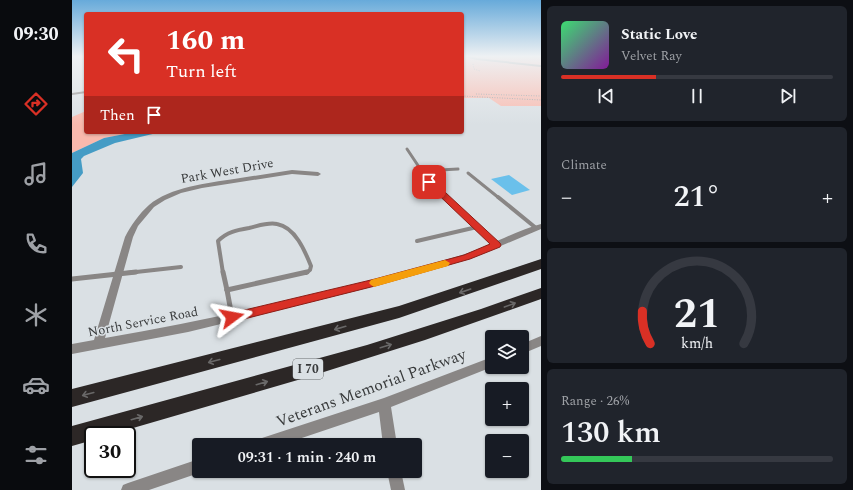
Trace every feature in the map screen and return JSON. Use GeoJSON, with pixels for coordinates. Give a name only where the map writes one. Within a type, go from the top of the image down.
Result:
{"type":"FeatureCollection","features":[{"type":"Feature","properties":{"kind":"highway","name":"I 70"},"geometry":{"type":"LineString","coordinates":[[72,398],[399,312],[541,264]]}},
{"type":"Feature","properties":{"kind":"highway","name":"I 70"},"geometry":{"type":"LineString","coordinates":[[72,436],[368,352],[431,332],[541,293]]}},
{"type":"Feature","properties":{"kind":"street"},"geometry":{"type":"LineString","coordinates":[[72,94],[84,92]]}},
{"type":"Feature","properties":{"kind":"street","name":"Park West Drive"},"geometry":{"type":"LineString","coordinates":[[98,344],[129,237],[135,225],[152,206],[163,199],[202,186],[292,172],[318,174]]}},
{"type":"Feature","properties":{"kind":"street","name":"North Service Road"},"geometry":{"type":"LineString","coordinates":[[72,349],[188,328],[375,282],[467,257],[539,227]]}},
{"type":"Feature","properties":{"kind":"street"},"geometry":{"type":"LineString","coordinates":[[529,346],[541,341]]}},
{"type":"Feature","properties":{"kind":"street","name":"Veterans Memorial Parkway"},"geometry":{"type":"LineString","coordinates":[[283,438],[384,404],[485,365]]}},
{"type":"Feature","properties":{"kind":"street"},"geometry":{"type":"LineString","coordinates":[[384,404],[389,438]]}},
{"type":"Feature","properties":{"kind":"street"},"geometry":{"type":"LineString","coordinates":[[128,490],[192,468]]}},
{"type":"Feature","properties":{"kind":"street"},"geometry":{"type":"LineString","coordinates":[[395,478],[398,490]]}},
{"type":"Feature","properties":{"kind":"lane"},"geometry":{"type":"LineString","coordinates":[[407,149],[429,182],[496,245]]}},
{"type":"Feature","properties":{"kind":"lane"},"geometry":{"type":"LineString","coordinates":[[422,171],[458,169]]}},
{"type":"Feature","properties":{"kind":"lane"},"geometry":{"type":"LineString","coordinates":[[468,173],[539,227]]}},
{"type":"Feature","properties":{"kind":"lane"},"geometry":{"type":"LineString","coordinates":[[226,290],[306,272],[310,270],[311,266],[297,239],[286,228],[278,224],[255,226],[222,237],[218,242],[226,290],[232,317]]}},
{"type":"Feature","properties":{"kind":"lane"},"geometry":{"type":"LineString","coordinates":[[417,241],[478,227]]}},
{"type":"Feature","properties":{"kind":"lane"},"geometry":{"type":"LineString","coordinates":[[72,278],[181,267]]}},
{"type":"Feature","properties":{"kind":"path"},"geometry":{"type":"LineString","coordinates":[[476,94],[541,100]]}},
{"type":"Feature","properties":{"kind":"path"},"geometry":{"type":"LineString","coordinates":[[464,96],[541,96]]}},
{"type":"Feature","properties":{"kind":"shaded area"},"geometry":{"type":"Polygon","coordinates":[[[464,79],[541,79],[541,106],[501,106],[489,98],[464,98],[464,79]]]}},
{"type":"Feature","properties":{"kind":"shaded area"},"geometry":{"type":"Polygon","coordinates":[[[84,112],[84,134],[125,134],[104,138],[72,153],[72,117],[84,112]]]}},
{"type":"Feature","properties":{"kind":"water"},"geometry":{"type":"Polygon","coordinates":[[[125,134],[153,134],[115,143],[84,156],[81,159],[83,173],[72,187],[72,153],[104,138],[125,134]]]}},
{"type":"Feature","properties":{"kind":"building"},"geometry":{"type":"Polygon","coordinates":[[[509,175],[530,190],[512,195],[491,179],[509,175]]]}},
{"type":"Feature","properties":{"kind":"slow traffic"},"geometry":{"type":"LineString","coordinates":[[374,283],[445,263]]}},
{"type":"Feature","properties":{"kind":"route"},"geometry":{"type":"LineString","coordinates":[[232,317],[360,287],[467,257],[496,245],[429,182]]}}]}
